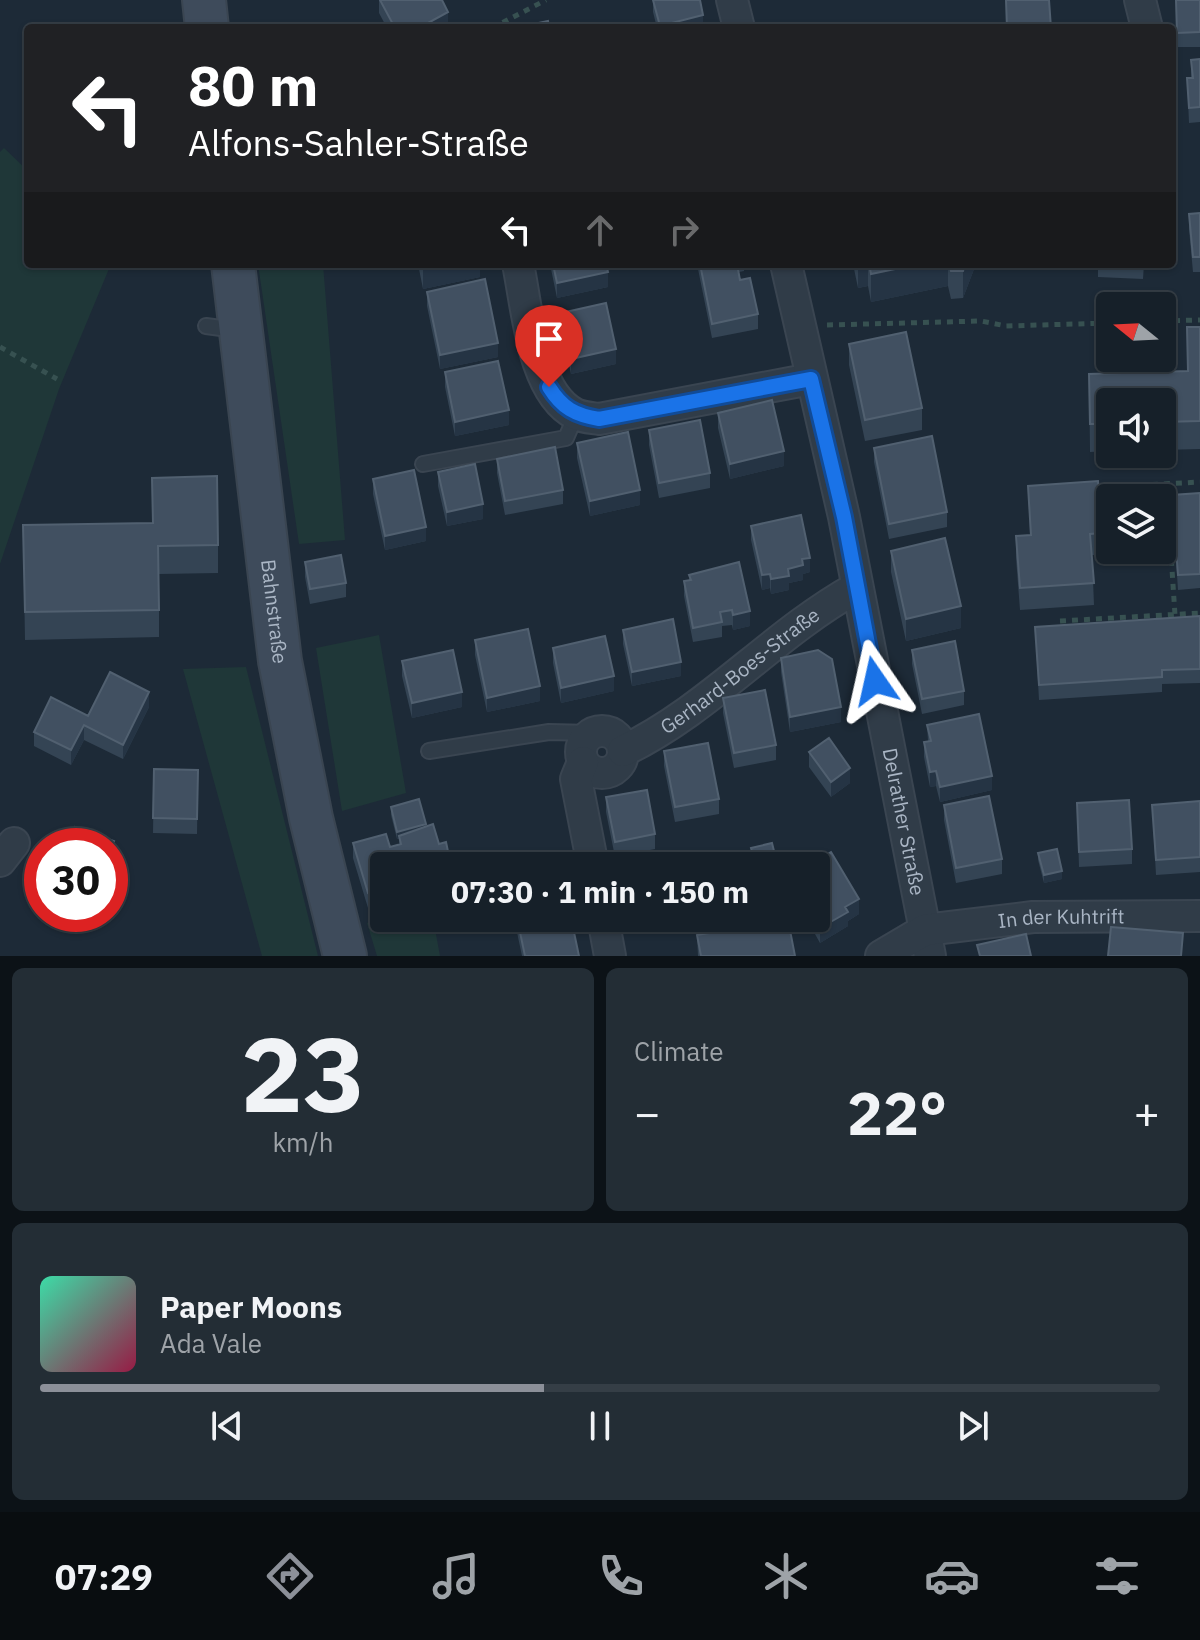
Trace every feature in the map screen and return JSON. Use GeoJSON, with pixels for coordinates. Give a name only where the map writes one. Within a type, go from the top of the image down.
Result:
{"type":"FeatureCollection","features":[{"type":"Feature","properties":{"kind":"street"},"geometry":{"type":"LineString","coordinates":[[204,0],[207,24]]}},
{"type":"Feature","properties":{"kind":"street"},"geometry":{"type":"LineString","coordinates":[[732,0],[738,24]]}},
{"type":"Feature","properties":{"kind":"street"},"geometry":{"type":"LineString","coordinates":[[1140,0],[1146,24]]}},
{"type":"Feature","properties":{"kind":"street","name":"Bahnstraße"},"geometry":{"type":"LineString","coordinates":[[232,268],[223,328],[280,661],[311,818],[345,956]]}},
{"type":"Feature","properties":{"kind":"street"},"geometry":{"type":"LineString","coordinates":[[519,268],[541,373],[557,400],[576,415],[599,419],[811,379]]}},
{"type":"Feature","properties":{"kind":"street","name":"Delrather Straße"},"geometry":{"type":"LineString","coordinates":[[787,268],[844,517],[927,943]]}},
{"type":"Feature","properties":{"kind":"street","name":"Gerhard-Boes-Straße"},"geometry":{"type":"LineString","coordinates":[[583,762],[593,772],[607,773],[619,765],[623,751],[657,735],[820,608],[856,588]]}},
{"type":"Feature","properties":{"kind":"street"},"geometry":{"type":"LineString","coordinates":[[590,852],[576,779],[583,762],[583,742],[592,733],[613,733],[623,751]]}},
{"type":"Feature","properties":{"kind":"street","name":"In der Kuhtrift"},"geometry":{"type":"LineString","coordinates":[[927,943],[1033,917],[1200,916]]}},
{"type":"Feature","properties":{"kind":"street"},"geometry":{"type":"LineString","coordinates":[[606,932],[610,956]]}},
{"type":"Feature","properties":{"kind":"street"},"geometry":{"type":"LineString","coordinates":[[881,956],[927,943]]}},
{"type":"Feature","properties":{"kind":"lane"},"geometry":{"type":"LineString","coordinates":[[423,464],[566,438],[576,415]]}},
{"type":"Feature","properties":{"kind":"lane"},"geometry":{"type":"LineString","coordinates":[[429,751],[549,732],[592,733]]}},
{"type":"Feature","properties":{"kind":"path"},"geometry":{"type":"LineString","coordinates":[[500,24],[546,0]]}},
{"type":"Feature","properties":{"kind":"path"},"geometry":{"type":"LineString","coordinates":[[1176,321],[1200,320]]}},
{"type":"Feature","properties":{"kind":"path"},"geometry":{"type":"LineString","coordinates":[[798,326],[981,321],[1006,326],[1096,323]]}},
{"type":"Feature","properties":{"kind":"path"},"geometry":{"type":"LineString","coordinates":[[0,347],[57,379]]}},
{"type":"Feature","properties":{"kind":"path"},"geometry":{"type":"LineString","coordinates":[[1162,484],[1200,482]]}},
{"type":"Feature","properties":{"kind":"path"},"geometry":{"type":"LineString","coordinates":[[1172,564],[1175,615]]}},
{"type":"Feature","properties":{"kind":"path"},"geometry":{"type":"LineString","coordinates":[[1060,621],[1200,613]]}},
{"type":"Feature","properties":{"kind":"green space"},"geometry":{"type":"Polygon","coordinates":[[[4,148],[24,167],[24,268],[109,268],[59,389],[0,564],[0,152],[4,148]]]}},
{"type":"Feature","properties":{"kind":"green space"},"geometry":{"type":"Polygon","coordinates":[[[259,268],[323,268],[345,540],[299,544],[259,268]]]}},
{"type":"Feature","properties":{"kind":"green space"},"geometry":{"type":"Polygon","coordinates":[[[379,635],[406,793],[342,811],[316,648],[379,635]]]}},
{"type":"Feature","properties":{"kind":"green space"},"geometry":{"type":"Polygon","coordinates":[[[246,667],[318,956],[262,956],[183,669],[246,667]]]}},
{"type":"Feature","properties":{"kind":"green space"},"geometry":{"type":"Polygon","coordinates":[[[370,922],[370,932],[436,932],[440,956],[377,956],[367,923],[370,922]]]}},
{"type":"Feature","properties":{"kind":"building"},"geometry":{"type":"Polygon","coordinates":[[[380,0],[442,0],[448,12],[426,24],[393,24],[380,0]]]}},
{"type":"Feature","properties":{"kind":"building"},"geometry":{"type":"Polygon","coordinates":[[[653,0],[700,0],[703,15],[659,24],[653,0]]]}},
{"type":"Feature","properties":{"kind":"building"},"geometry":{"type":"Polygon","coordinates":[[[1006,0],[1049,0],[1051,24],[1007,24],[1006,0]]]}},
{"type":"Feature","properties":{"kind":"building"},"geometry":{"type":"Polygon","coordinates":[[[1176,0],[1200,0],[1200,32],[1177,33],[1176,0]]]}},
{"type":"Feature","properties":{"kind":"building"},"geometry":{"type":"Polygon","coordinates":[[[1200,59],[1200,107],[1189,108],[1187,78],[1193,78],[1191,60],[1200,59]]]}},
{"type":"Feature","properties":{"kind":"building"},"geometry":{"type":"Polygon","coordinates":[[[1200,213],[1200,257],[1193,257],[1189,214],[1200,213]]]}},
{"type":"Feature","properties":{"kind":"building"},"geometry":{"type":"Polygon","coordinates":[[[554,268],[607,268],[608,272],[557,283],[554,268]]]}},
{"type":"Feature","properties":{"kind":"building"},"geometry":{"type":"Polygon","coordinates":[[[701,268],[738,268],[740,280],[750,278],[758,314],[712,324],[701,268]]]}},
{"type":"Feature","properties":{"kind":"building"},"geometry":{"type":"Polygon","coordinates":[[[870,268],[900,268],[871,274],[870,268]]]}},
{"type":"Feature","properties":{"kind":"building"},"geometry":{"type":"Polygon","coordinates":[[[485,279],[498,343],[440,355],[427,292],[485,279]]]}},
{"type":"Feature","properties":{"kind":"building"},"geometry":{"type":"Polygon","coordinates":[[[606,303],[616,349],[571,359],[561,313],[606,303]]]}},
{"type":"Feature","properties":{"kind":"building"},"geometry":{"type":"Polygon","coordinates":[[[1187,327],[1200,327],[1200,421],[1176,422],[1176,388],[1096,388],[1096,424],[1090,424],[1089,374],[1188,371],[1187,327]]]}},
{"type":"Feature","properties":{"kind":"building"},"geometry":{"type":"Polygon","coordinates":[[[906,332],[922,408],[865,420],[849,344],[906,332]]]}},
{"type":"Feature","properties":{"kind":"building"},"geometry":{"type":"Polygon","coordinates":[[[498,361],[509,410],[455,422],[445,372],[498,361]]]}},
{"type":"Feature","properties":{"kind":"building"},"geometry":{"type":"Polygon","coordinates":[[[772,400],[784,451],[730,464],[718,413],[772,400]]]}},
{"type":"Feature","properties":{"kind":"building"},"geometry":{"type":"Polygon","coordinates":[[[700,420],[710,473],[659,483],[649,430],[700,420]]]}},
{"type":"Feature","properties":{"kind":"building"},"geometry":{"type":"Polygon","coordinates":[[[628,432],[640,490],[590,501],[577,443],[628,432]]]}},
{"type":"Feature","properties":{"kind":"building"},"geometry":{"type":"Polygon","coordinates":[[[932,436],[947,512],[889,524],[874,448],[932,436]]]}},
{"type":"Feature","properties":{"kind":"building"},"geometry":{"type":"Polygon","coordinates":[[[555,447],[563,490],[505,501],[497,459],[555,447]]]}},
{"type":"Feature","properties":{"kind":"building"},"geometry":{"type":"Polygon","coordinates":[[[475,464],[483,504],[447,512],[438,472],[475,464]]]}},
{"type":"Feature","properties":{"kind":"building"},"geometry":{"type":"Polygon","coordinates":[[[414,470],[426,527],[385,536],[373,479],[414,470]]]}},
{"type":"Feature","properties":{"kind":"building"},"geometry":{"type":"Polygon","coordinates":[[[217,476],[218,545],[158,546],[159,610],[25,612],[23,525],[153,523],[152,478],[217,476]]]}},
{"type":"Feature","properties":{"kind":"building"},"geometry":{"type":"Polygon","coordinates":[[[1098,481],[1096,534],[1090,534],[1094,583],[1020,588],[1016,536],[1031,535],[1028,486],[1098,481]]]}},
{"type":"Feature","properties":{"kind":"building"},"geometry":{"type":"Polygon","coordinates":[[[1200,493],[1200,574],[1178,575],[1176,495],[1200,493]]]}},
{"type":"Feature","properties":{"kind":"building"},"geometry":{"type":"Polygon","coordinates":[[[801,515],[810,558],[802,559],[803,565],[788,569],[789,576],[771,579],[770,574],[762,575],[751,526],[801,515]]]}},
{"type":"Feature","properties":{"kind":"building"},"geometry":{"type":"Polygon","coordinates":[[[945,538],[961,606],[906,619],[891,551],[945,538]]]}},
{"type":"Feature","properties":{"kind":"building"},"geometry":{"type":"Polygon","coordinates":[[[341,555],[346,583],[310,589],[305,562],[341,555]]]}},
{"type":"Feature","properties":{"kind":"building"},"geometry":{"type":"Polygon","coordinates":[[[739,562],[750,611],[733,615],[732,610],[720,612],[722,622],[693,628],[684,581],[691,580],[689,575],[739,562]]]}},
{"type":"Feature","properties":{"kind":"building"},"geometry":{"type":"Polygon","coordinates":[[[1200,616],[1200,669],[1162,670],[1162,677],[1039,685],[1035,627],[1200,616]]]}},
{"type":"Feature","properties":{"kind":"building"},"geometry":{"type":"Polygon","coordinates":[[[673,619],[681,662],[632,672],[623,630],[673,619]]]}},
{"type":"Feature","properties":{"kind":"building"},"geometry":{"type":"Polygon","coordinates":[[[528,629],[540,686],[487,698],[475,640],[528,629]]]}},
{"type":"Feature","properties":{"kind":"building"},"geometry":{"type":"Polygon","coordinates":[[[605,636],[614,676],[561,688],[553,648],[605,636]]]}},
{"type":"Feature","properties":{"kind":"building"},"geometry":{"type":"Polygon","coordinates":[[[955,641],[964,691],[922,699],[912,650],[955,641]]]}},
{"type":"Feature","properties":{"kind":"building"},"geometry":{"type":"Polygon","coordinates":[[[453,650],[462,692],[412,703],[402,661],[453,650]]]}},
{"type":"Feature","properties":{"kind":"building"},"geometry":{"type":"Polygon","coordinates":[[[818,650],[832,659],[841,707],[790,717],[781,658],[818,650]]]}},
{"type":"Feature","properties":{"kind":"building"},"geometry":{"type":"Polygon","coordinates":[[[110,672],[149,692],[123,745],[84,725],[71,750],[34,732],[51,697],[88,716],[110,672]]]}},
{"type":"Feature","properties":{"kind":"building"},"geometry":{"type":"Polygon","coordinates":[[[765,690],[776,745],[734,753],[723,698],[765,690]]]}},
{"type":"Feature","properties":{"kind":"building"},"geometry":{"type":"Polygon","coordinates":[[[979,714],[992,776],[940,787],[936,771],[930,772],[924,742],[931,741],[927,725],[979,714]]]}},
{"type":"Feature","properties":{"kind":"building"},"geometry":{"type":"Polygon","coordinates":[[[829,738],[850,768],[831,782],[809,752],[829,738]]]}},
{"type":"Feature","properties":{"kind":"building"},"geometry":{"type":"Polygon","coordinates":[[[708,743],[719,799],[675,807],[664,751],[708,743]]]}},
{"type":"Feature","properties":{"kind":"building"},"geometry":{"type":"Polygon","coordinates":[[[154,769],[198,770],[197,819],[153,818],[154,769]]]}},
{"type":"Feature","properties":{"kind":"building"},"geometry":{"type":"Polygon","coordinates":[[[647,790],[655,834],[615,842],[606,797],[647,790]]]}},
{"type":"Feature","properties":{"kind":"building"},"geometry":{"type":"Polygon","coordinates":[[[989,796],[1002,859],[956,868],[944,805],[989,796]]]}},
{"type":"Feature","properties":{"kind":"building"},"geometry":{"type":"Polygon","coordinates":[[[419,799],[426,824],[397,832],[391,807],[419,799]]]}},
{"type":"Feature","properties":{"kind":"building"},"geometry":{"type":"Polygon","coordinates":[[[1129,800],[1132,849],[1079,852],[1077,803],[1129,800]]]}},
{"type":"Feature","properties":{"kind":"building"},"geometry":{"type":"Polygon","coordinates":[[[1200,801],[1200,857],[1156,860],[1152,805],[1200,801]]]}},
{"type":"Feature","properties":{"kind":"building"},"geometry":{"type":"Polygon","coordinates":[[[433,824],[439,844],[446,842],[448,852],[370,852],[368,893],[353,843],[386,834],[390,847],[401,844],[399,836],[433,824]]]}},
{"type":"Feature","properties":{"kind":"building"},"geometry":{"type":"Polygon","coordinates":[[[772,843],[774,852],[752,852],[751,848],[772,843]]]}},
{"type":"Feature","properties":{"kind":"building"},"geometry":{"type":"Polygon","coordinates":[[[1057,849],[1062,871],[1044,875],[1038,853],[1057,849]]]}},
{"type":"Feature","properties":{"kind":"building"},"geometry":{"type":"Polygon","coordinates":[[[830,853],[859,899],[845,907],[848,912],[830,922],[830,853]]]}},
{"type":"Feature","properties":{"kind":"building"},"geometry":{"type":"Polygon","coordinates":[[[1111,927],[1183,933],[1181,956],[1108,956],[1111,927]]]}},
{"type":"Feature","properties":{"kind":"building"},"geometry":{"type":"Polygon","coordinates":[[[520,932],[574,932],[579,956],[525,956],[520,932]]]}},
{"type":"Feature","properties":{"kind":"building"},"geometry":{"type":"Polygon","coordinates":[[[715,932],[790,932],[795,956],[701,956],[697,935],[715,932]]]}},
{"type":"Feature","properties":{"kind":"building"},"geometry":{"type":"Polygon","coordinates":[[[1026,934],[1031,956],[980,956],[977,945],[1026,934]]]}},
{"type":"Feature","properties":{"kind":"route"},"geometry":{"type":"LineString","coordinates":[[549,387],[557,400],[576,415],[599,419],[811,379],[844,517],[875,681]]}}]}
